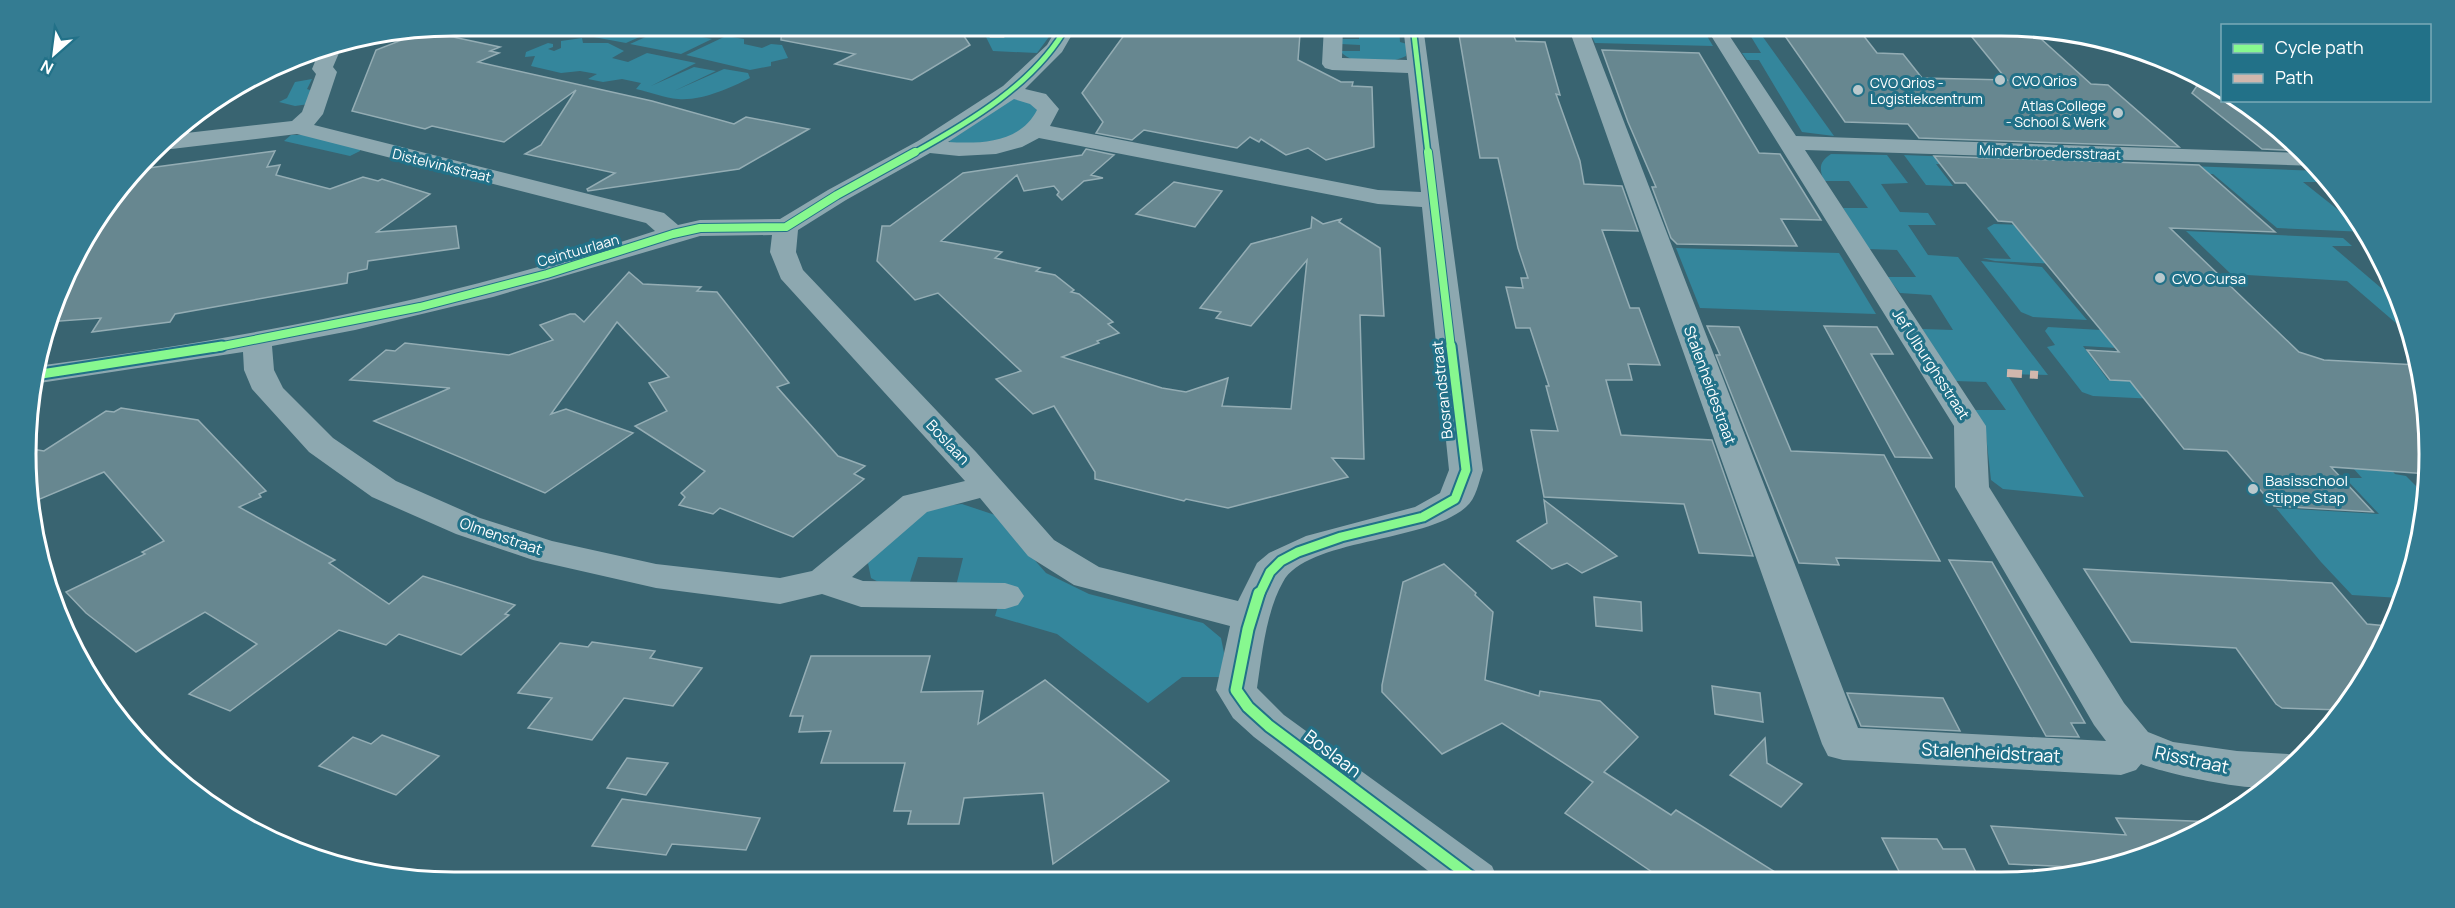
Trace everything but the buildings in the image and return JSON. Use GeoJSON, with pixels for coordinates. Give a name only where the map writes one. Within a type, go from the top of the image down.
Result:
{"type":"FeatureCollection","features":[{"type":"Feature","properties":{"kind":"street"},"geometry":{"type":"LineString","coordinates":[[786,227],[837,195],[926,146],[1011,91],[1054,48],[1061,36]]}},
{"type":"Feature","properties":{"kind":"street"},"geometry":{"type":"LineString","coordinates":[[1333,36],[1332,64],[1419,68]]}},
{"type":"Feature","properties":{"kind":"street","name":"Bosrandstraat"},"geometry":{"type":"LineString","coordinates":[[1252,618],[1270,571],[1287,556],[1315,545],[1426,516],[1455,499],[1466,470],[1414,36]]}},
{"type":"Feature","properties":{"kind":"street","name":"Stalenheidestraat"},"geometry":{"type":"LineString","coordinates":[[1581,36],[1843,744]]}},
{"type":"Feature","properties":{"kind":"street","name":"Jef Ulburghsstraat"},"geometry":{"type":"LineString","coordinates":[[1720,36],[1970,426],[1972,487],[2109,714],[2133,744]]}},
{"type":"Feature","properties":{"kind":"street"},"geometry":{"type":"LineString","coordinates":[[177,141],[299,127],[312,114],[327,72],[322,69],[328,56]]}},
{"type":"Feature","properties":{"kind":"street"},"geometry":{"type":"LineString","coordinates":[[926,146],[952,150],[1000,146],[1035,130],[1045,119],[1048,109],[1038,99],[1011,91]]}},
{"type":"Feature","properties":{"kind":"street","name":"Distelvinkstraat"},"geometry":{"type":"LineString","coordinates":[[299,127],[322,135],[655,218],[673,234]]}},
{"type":"Feature","properties":{"kind":"street"},"geometry":{"type":"LineString","coordinates":[[1035,130],[1378,197],[1435,200]]}},
{"type":"Feature","properties":{"kind":"street","name":"Minderbroedersstraat"},"geometry":{"type":"LineString","coordinates":[[1790,143],[2298,160]]}},
{"type":"Feature","properties":{"kind":"street","name":"Ceintuurlaan"},"geometry":{"type":"LineString","coordinates":[[44,374],[258,342],[506,285],[673,234],[709,228],[786,227]]}},
{"type":"Feature","properties":{"kind":"street","name":"Boslaan"},"geometry":{"type":"LineString","coordinates":[[786,227],[783,252],[791,273],[1041,548],[1082,573],[1252,618],[1236,690],[1248,706],[1269,726],[1464,872]]}},
{"type":"Feature","properties":{"kind":"street","name":"Olmenstraat"},"geometry":{"type":"LineString","coordinates":[[258,342],[256,363],[266,388],[321,445],[384,489],[468,526],[546,552],[656,576],[780,591],[824,581],[915,504],[987,486]]}},
{"type":"Feature","properties":{"kind":"street"},"geometry":{"type":"LineString","coordinates":[[824,581],[861,594],[1005,596]]}},
{"type":"Feature","properties":{"kind":"street","name":"Stalenheidstraat"},"geometry":{"type":"LineString","coordinates":[[1843,744],[2121,758],[2133,744]]}},
{"type":"Feature","properties":{"kind":"street","name":"Risstraat"},"geometry":{"type":"LineString","coordinates":[[2133,744],[2246,782],[2266,777]]}},
{"type":"Feature","properties":{"kind":"shaded area"},"geometry":{"type":"Polygon","coordinates":[[[588,36],[642,36],[626,43],[588,36]]]}},
{"type":"Feature","properties":{"kind":"shaded area"},"geometry":{"type":"Polygon","coordinates":[[[648,36],[697,36],[712,39],[681,54],[630,44],[648,36]]]}},
{"type":"Feature","properties":{"kind":"shaded area"},"geometry":{"type":"Polygon","coordinates":[[[726,36],[744,39],[744,44],[762,48],[771,44],[782,45],[788,58],[771,62],[771,66],[750,70],[686,55],[726,36]]]}},
{"type":"Feature","properties":{"kind":"shaded area"},"geometry":{"type":"Polygon","coordinates":[[[1050,36],[1037,53],[993,51],[986,37],[1050,36]]]}},
{"type":"Feature","properties":{"kind":"shaded area"},"geometry":{"type":"Polygon","coordinates":[[[1359,36],[1400,36],[1400,42],[1407,44],[1406,56],[1381,63],[1372,63],[1354,60],[1340,51],[1360,51],[1360,45],[1341,44],[1341,39],[1359,39],[1359,36]]]}},
{"type":"Feature","properties":{"kind":"shaded area"},"geometry":{"type":"Polygon","coordinates":[[[1592,36],[1707,36],[1713,46],[1595,43],[1592,36]]]}},
{"type":"Feature","properties":{"kind":"shaded area"},"geometry":{"type":"Polygon","coordinates":[[[1751,36],[1762,36],[1834,136],[1802,132],[1759,60],[1747,60],[1742,53],[1761,53],[1751,36]]]}},
{"type":"Feature","properties":{"kind":"shaded area"},"geometry":{"type":"Polygon","coordinates":[[[582,38],[583,43],[608,43],[624,51],[612,58],[628,62],[647,53],[696,63],[651,86],[694,67],[716,71],[674,91],[724,69],[748,73],[750,78],[706,96],[678,99],[636,89],[641,83],[622,79],[603,82],[588,79],[597,74],[580,71],[561,73],[531,66],[535,56],[525,57],[526,52],[548,43],[553,44],[553,47],[548,49],[554,51],[561,48],[561,41],[582,38]]]}},
{"type":"Feature","properties":{"kind":"shaded area"},"geometry":{"type":"Polygon","coordinates":[[[312,79],[307,89],[315,92],[309,104],[295,106],[279,102],[287,98],[295,82],[312,79]]]}},
{"type":"Feature","properties":{"kind":"shaded area"},"geometry":{"type":"Polygon","coordinates":[[[1014,98],[1028,98],[1038,111],[1022,131],[1000,140],[949,145],[950,140],[1014,98]]]}},
{"type":"Feature","properties":{"kind":"shaded area"},"geometry":{"type":"Polygon","coordinates":[[[291,135],[308,135],[360,148],[360,151],[350,156],[284,141],[291,135]]]}},
{"type":"Feature","properties":{"kind":"shaded area"},"geometry":{"type":"Polygon","coordinates":[[[1831,154],[1887,155],[1908,183],[1881,184],[1900,212],[1928,213],[1936,225],[1908,225],[1928,255],[1958,257],[2048,375],[2007,374],[2084,497],[2003,489],[1991,480],[1986,435],[1974,410],[2006,410],[1986,382],[1955,381],[1922,329],[1953,330],[1931,295],[1900,293],[1887,277],[1916,277],[1897,250],[1868,249],[1843,208],[1868,208],[1849,181],[1824,181],[1821,166],[1831,154]]]}},
{"type":"Feature","properties":{"kind":"shaded area"},"geometry":{"type":"Polygon","coordinates":[[[1904,155],[2076,162],[2083,169],[1936,164],[1953,186],[1926,185],[1904,155]]]}},
{"type":"Feature","properties":{"kind":"shaded area"},"geometry":{"type":"Polygon","coordinates":[[[2109,163],[2308,170],[2318,182],[2303,182],[2343,214],[2355,231],[2277,228],[2213,174],[2117,171],[2109,163]]]}},
{"type":"Feature","properties":{"kind":"shaded area"},"geometry":{"type":"Polygon","coordinates":[[[1994,224],[2154,229],[2099,266],[1995,261],[1982,258],[2011,259],[1987,228],[1994,224]]]}},
{"type":"Feature","properties":{"kind":"shaded area"},"geometry":{"type":"Polygon","coordinates":[[[2186,231],[2343,238],[2352,246],[2332,246],[2386,292],[2399,325],[2347,281],[2231,274],[2186,231]]]}},
{"type":"Feature","properties":{"kind":"shaded area"},"geometry":{"type":"Polygon","coordinates":[[[1676,248],[1839,253],[1876,314],[1700,308],[1676,248]]]}},
{"type":"Feature","properties":{"kind":"shaded area"},"geometry":{"type":"Polygon","coordinates":[[[1981,261],[2042,267],[2087,320],[2033,317],[2021,312],[1981,261]]]}},
{"type":"Feature","properties":{"kind":"shaded area"},"geometry":{"type":"Polygon","coordinates":[[[2048,327],[2119,331],[2135,349],[2083,346],[2108,380],[2414,394],[2416,412],[2093,396],[2082,392],[2047,347],[2055,345],[2045,331],[2048,327]]]}},
{"type":"Feature","properties":{"kind":"shaded area"},"geometry":{"type":"Polygon","coordinates":[[[2378,455],[2395,474],[2406,476],[2417,487],[2411,536],[2393,598],[2352,595],[2276,508],[2379,514],[2345,478],[2362,478],[2343,457],[2378,455]]]}},
{"type":"Feature","properties":{"kind":"shaded area"},"geometry":{"type":"Polygon","coordinates":[[[962,504],[995,515],[1046,573],[1089,594],[1203,623],[1221,638],[1224,653],[1221,677],[1182,677],[1148,703],[1057,634],[995,616],[998,606],[956,586],[963,558],[918,557],[909,585],[884,585],[871,578],[868,563],[872,554],[902,526],[921,514],[945,506],[962,504]]]}},
{"type":"Feature","properties":{"kind":"marked path"},"geometry":{"type":"LineString","coordinates":[[2007,373],[2038,375]]}},
{"type":"Feature","properties":{"kind":"cycle path"},"geometry":{"type":"LineString","coordinates":[[44,374],[226,346],[420,307],[547,274],[673,234],[700,228],[786,227],[837,195],[926,146],[1011,91],[1055,48],[1062,36]]}},
{"type":"Feature","properties":{"kind":"cycle path"},"geometry":{"type":"LineString","coordinates":[[1414,36],[1466,470],[1455,499],[1432,513],[1341,537],[1298,552],[1281,561],[1270,572],[1258,596],[1244,646],[1236,690],[1248,707],[1269,726],[1464,872]]}},
{"type":"Feature","properties":{"kind":"place","name":"CVO Qrios"},"geometry":{"type":"Point","coordinates":[2000,80]}},
{"type":"Feature","properties":{"kind":"place","name":"CVO Qrios - Logistiekcentrum"},"geometry":{"type":"Point","coordinates":[1858,90]}},
{"type":"Feature","properties":{"kind":"place","name":"Atlas College - School & Werk"},"geometry":{"type":"Point","coordinates":[2118,113]}},
{"type":"Feature","properties":{"kind":"place","name":"CVO Cursa"},"geometry":{"type":"Point","coordinates":[2160,278]}},
{"type":"Feature","properties":{"kind":"place","name":"Basisschool Stippe Stap"},"geometry":{"type":"Point","coordinates":[2253,489]}}]}
